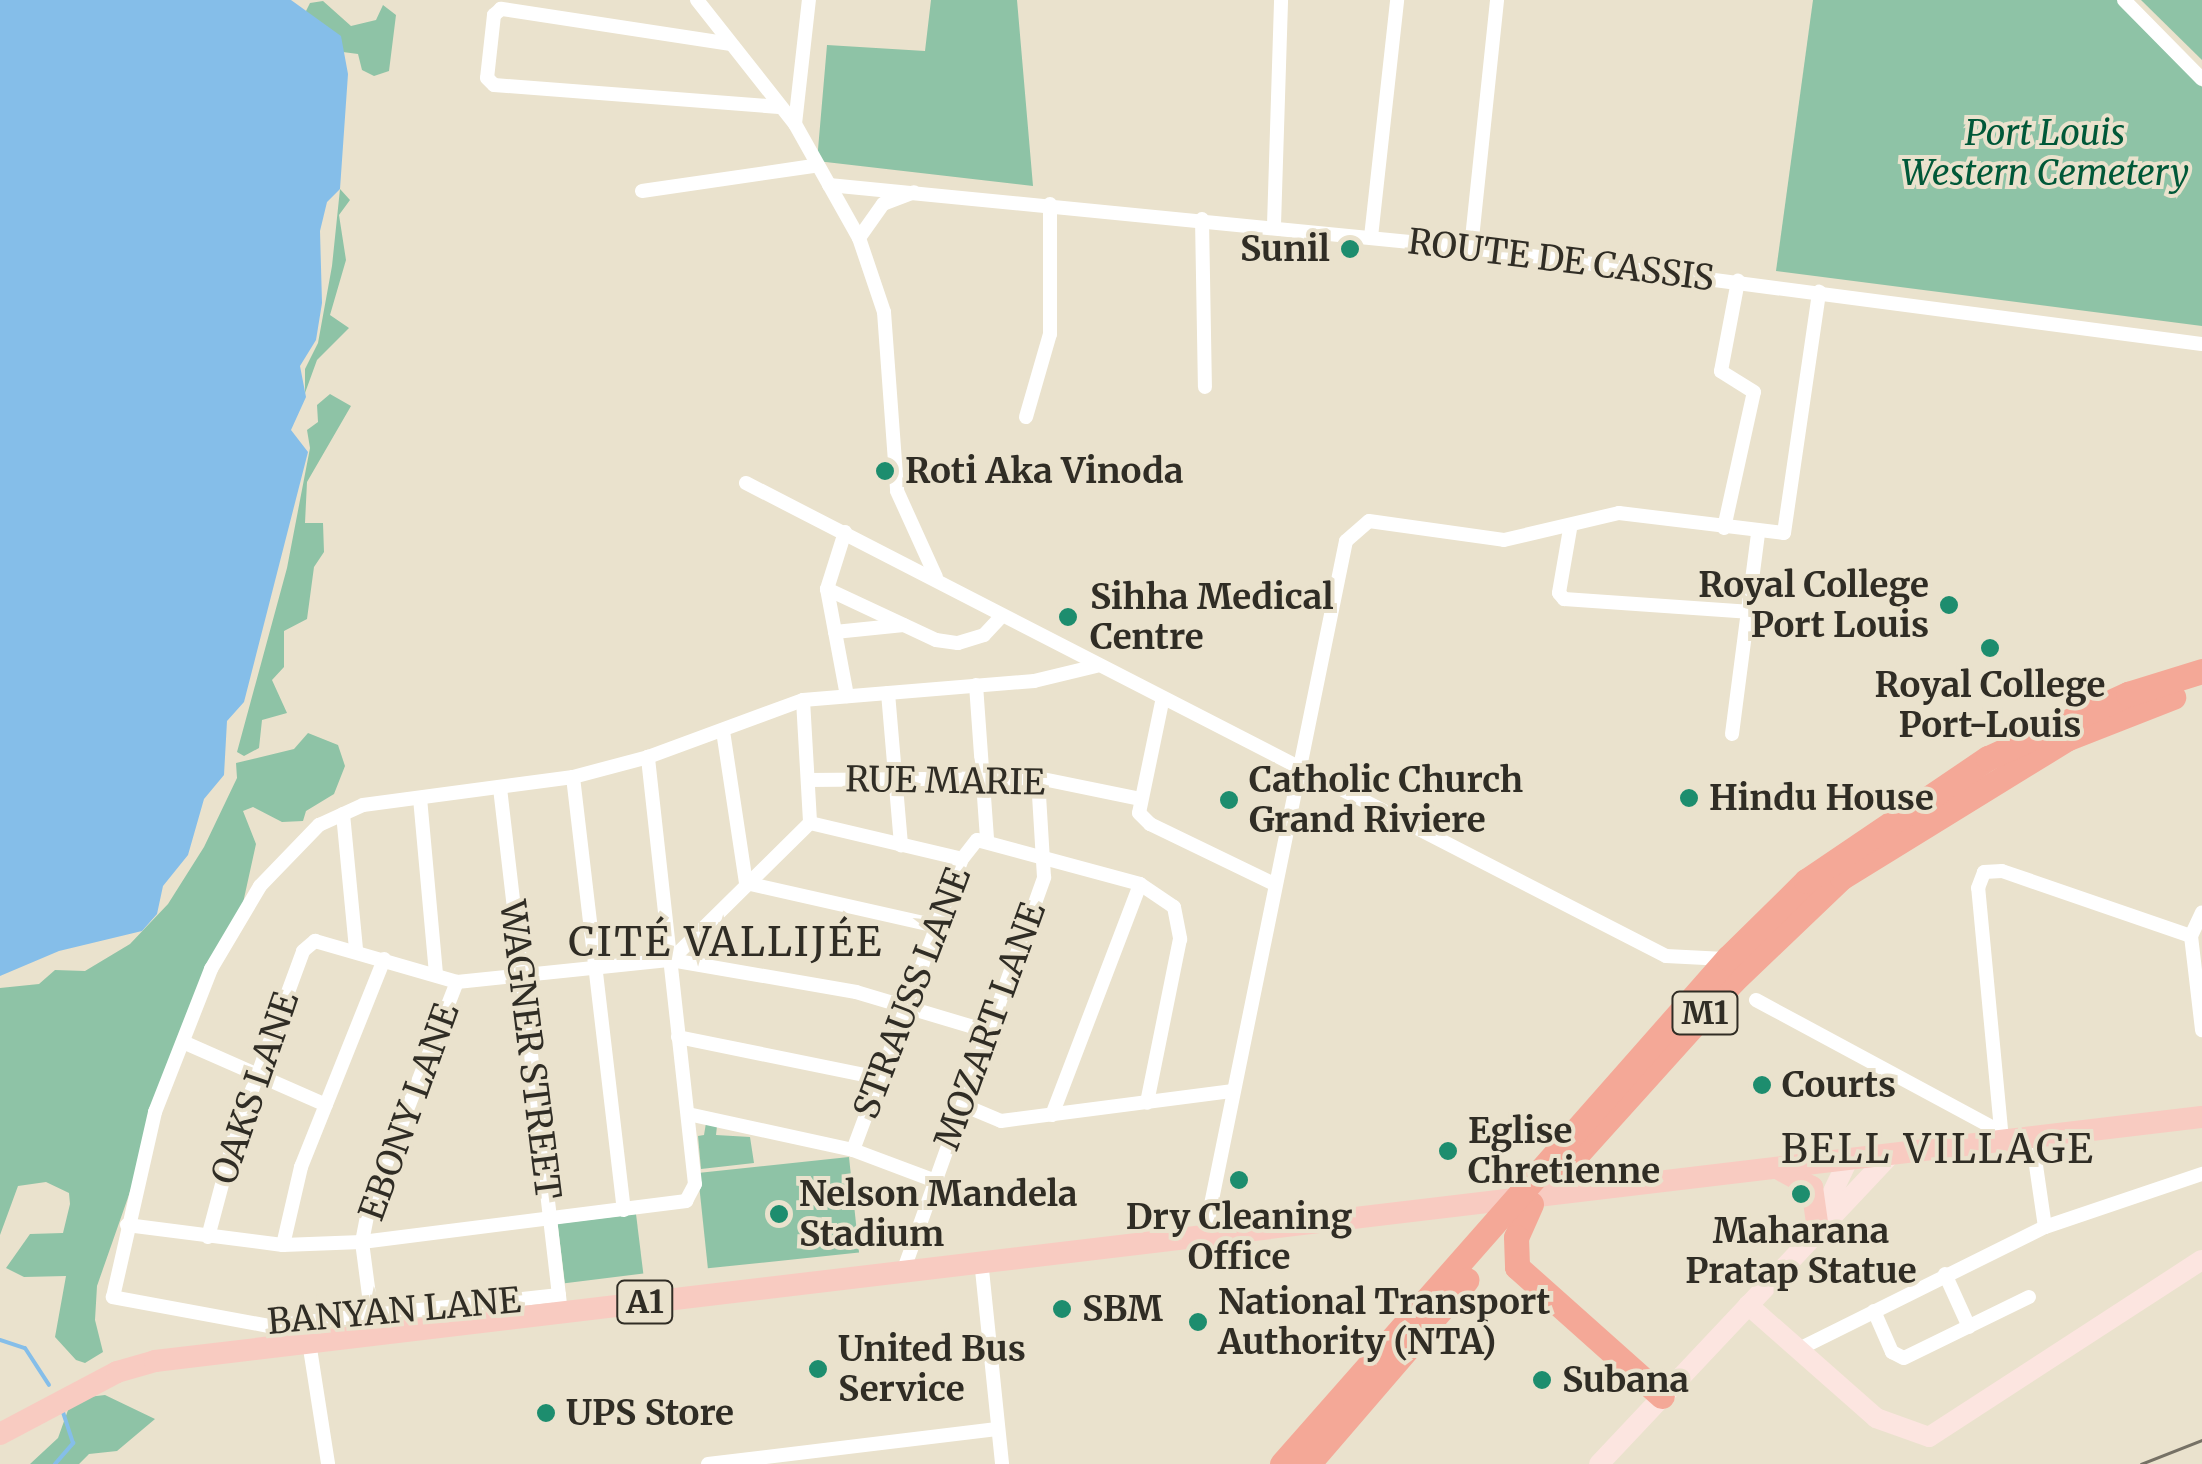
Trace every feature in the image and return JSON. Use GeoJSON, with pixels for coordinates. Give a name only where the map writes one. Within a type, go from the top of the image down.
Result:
{"type":"FeatureCollection","features":[{"type":"Feature","properties":{"kind":"highway","name":"M1"},"geometry":{"type":"LineString","coordinates":[[1282,1464],[1728,958],[1806,881],[1988,758],[2128,694],[2202,671]]}},
{"type":"Feature","properties":{"kind":"highway","name":"M1"},"geometry":{"type":"LineString","coordinates":[[1308,1464],[1531,1204],[1733,981],[1842,878],[2068,738],[2202,688]]}},
{"type":"Feature","properties":{"kind":"highway"},"geometry":{"type":"LineString","coordinates":[[1531,1204],[1516,1236],[1517,1266],[1662,1396]]}},
{"type":"Feature","properties":{"kind":"main road","name":"A1"},"geometry":{"type":"LineString","coordinates":[[0,1434],[117,1372],[560,1304],[1479,1204],[1779,1169],[2002,1136],[2032,1138],[2202,1117]]}},
{"type":"Feature","properties":{"kind":"main road"},"geometry":{"type":"LineString","coordinates":[[1599,1464],[1891,1154]]}},
{"type":"Feature","properties":{"kind":"main road"},"geometry":{"type":"LineString","coordinates":[[1814,1232],[1848,1160]]}},
{"type":"Feature","properties":{"kind":"main road"},"geometry":{"type":"LineString","coordinates":[[1779,1169],[1812,1187],[1814,1232]]}},
{"type":"Feature","properties":{"kind":"main road"},"geometry":{"type":"LineString","coordinates":[[1748,1304],[1876,1418],[1929,1437],[2202,1260]]}},
{"type":"Feature","properties":{"kind":"street"},"geometry":{"type":"LineString","coordinates":[[697,0],[795,124],[813,166],[829,185],[859,238],[884,312],[897,491],[937,578]]}},
{"type":"Feature","properties":{"kind":"street"},"geometry":{"type":"LineString","coordinates":[[795,124],[809,0]]}},
{"type":"Feature","properties":{"kind":"street"},"geometry":{"type":"LineString","coordinates":[[1274,226],[1280,0]]}},
{"type":"Feature","properties":{"kind":"street"},"geometry":{"type":"LineString","coordinates":[[1371,237],[1396,0]]}},
{"type":"Feature","properties":{"kind":"street"},"geometry":{"type":"LineString","coordinates":[[1471,248],[1497,0]]}},
{"type":"Feature","properties":{"kind":"street"},"geometry":{"type":"LineString","coordinates":[[2124,0],[2202,79]]}},
{"type":"Feature","properties":{"kind":"street"},"geometry":{"type":"LineString","coordinates":[[731,44],[506,9],[494,15],[487,78],[494,84],[779,107]]}},
{"type":"Feature","properties":{"kind":"street"},"geometry":{"type":"LineString","coordinates":[[642,192],[813,166]]}},
{"type":"Feature","properties":{"kind":"street","name":"ROUTE DE CASSIS"},"geometry":{"type":"LineString","coordinates":[[829,185],[919,189],[1471,248],[2202,344]]}},
{"type":"Feature","properties":{"kind":"street"},"geometry":{"type":"LineString","coordinates":[[859,238],[884,204],[919,189]]}},
{"type":"Feature","properties":{"kind":"street"},"geometry":{"type":"LineString","coordinates":[[1026,417],[1050,334],[1050,204]]}},
{"type":"Feature","properties":{"kind":"street"},"geometry":{"type":"LineString","coordinates":[[1202,219],[1204,387]]}},
{"type":"Feature","properties":{"kind":"street"},"geometry":{"type":"LineString","coordinates":[[1724,528],[1754,392],[1721,372],[1738,282]]}},
{"type":"Feature","properties":{"kind":"street"},"geometry":{"type":"LineString","coordinates":[[1205,1234],[1296,766],[1342,556],[1357,526],[1369,521],[1504,540],[1570,529],[1619,513],[1758,535],[1784,534],[1819,292]]}},
{"type":"Feature","properties":{"kind":"street"},"geometry":{"type":"LineString","coordinates":[[746,483],[937,578],[1162,702],[1296,766],[1666,956],[1728,958]]}},
{"type":"Feature","properties":{"kind":"street"},"geometry":{"type":"LineString","coordinates":[[1570,529],[1560,592],[1564,600],[1748,612]]}},
{"type":"Feature","properties":{"kind":"street"},"geometry":{"type":"LineString","coordinates":[[845,532],[827,589],[847,696]]}},
{"type":"Feature","properties":{"kind":"street"},"geometry":{"type":"LineString","coordinates":[[1732,734],[1758,535]]}},
{"type":"Feature","properties":{"kind":"street"},"geometry":{"type":"LineString","coordinates":[[827,589],[904,625],[958,643],[991,631],[1002,616]]}},
{"type":"Feature","properties":{"kind":"street"},"geometry":{"type":"LineString","coordinates":[[835,632],[904,625]]}},
{"type":"Feature","properties":{"kind":"street"},"geometry":{"type":"LineString","coordinates":[[648,757],[688,1114],[693,1193],[671,1205],[362,1242],[283,1245],[128,1225],[155,1112],[211,969],[246,903],[320,825],[363,806],[572,776],[648,757],[803,700],[976,685],[1096,666]]}},
{"type":"Feature","properties":{"kind":"street"},"geometry":{"type":"LineString","coordinates":[[976,685],[983,776],[982,839],[1140,884],[1174,907],[1180,939],[1148,1103]]}},
{"type":"Feature","properties":{"kind":"street"},"geometry":{"type":"LineString","coordinates":[[888,693],[902,845]]}},
{"type":"Feature","properties":{"kind":"street"},"geometry":{"type":"LineString","coordinates":[[670,960],[810,824],[803,700]]}},
{"type":"Feature","properties":{"kind":"street"},"geometry":{"type":"LineString","coordinates":[[1162,702],[1139,813],[1150,824],[1274,884]]}},
{"type":"Feature","properties":{"kind":"street"},"geometry":{"type":"LineString","coordinates":[[723,731],[746,883]]}},
{"type":"Feature","properties":{"kind":"street"},"geometry":{"type":"LineString","coordinates":[[572,776],[624,1210]]}},
{"type":"Feature","properties":{"kind":"street","name":"RUE MARIE"},"geometry":{"type":"LineString","coordinates":[[808,780],[895,776],[1038,778],[1140,800]]}},
{"type":"Feature","properties":{"kind":"street","name":"MOZART LANE"},"geometry":{"type":"LineString","coordinates":[[904,1269],[933,1180],[990,1032],[1048,855],[1038,778]]}},
{"type":"Feature","properties":{"kind":"street","name":"WAGNER STREET"},"geometry":{"type":"LineString","coordinates":[[500,788],[560,1304]]}},
{"type":"Feature","properties":{"kind":"street"},"geometry":{"type":"LineString","coordinates":[[420,798],[436,975]]}},
{"type":"Feature","properties":{"kind":"street"},"geometry":{"type":"LineString","coordinates":[[343,814],[356,950],[458,982],[670,960],[909,1004],[990,1032]]}},
{"type":"Feature","properties":{"kind":"street"},"geometry":{"type":"LineString","coordinates":[[810,824],[962,859]]}},
{"type":"Feature","properties":{"kind":"street","name":"STRAUSS LANE"},"geometry":{"type":"LineString","coordinates":[[852,1150],[962,859],[982,839]]}},
{"type":"Feature","properties":{"kind":"street"},"geometry":{"type":"LineString","coordinates":[[2002,1136],[1979,880],[1984,872],[2002,872],[2191,936]]}},
{"type":"Feature","properties":{"kind":"street"},"geometry":{"type":"LineString","coordinates":[[746,883],[938,926]]}},
{"type":"Feature","properties":{"kind":"street"},"geometry":{"type":"LineString","coordinates":[[1052,1114],[1140,884]]}},
{"type":"Feature","properties":{"kind":"street"},"geometry":{"type":"LineString","coordinates":[[2202,912],[2191,936],[2202,1030]]}},
{"type":"Feature","properties":{"kind":"street","name":"OAKS LANE"},"geometry":{"type":"LineString","coordinates":[[208,1237],[221,1176],[303,950],[312,943],[356,950]]}},
{"type":"Feature","properties":{"kind":"street"},"geometry":{"type":"LineString","coordinates":[[283,1245],[301,1167],[384,959]]}},
{"type":"Feature","properties":{"kind":"street","name":"EBONY LANE"},"geometry":{"type":"LineString","coordinates":[[362,1242],[368,1210],[458,982]]}},
{"type":"Feature","properties":{"kind":"street"},"geometry":{"type":"LineString","coordinates":[[1756,1000],[2002,1136]]}},
{"type":"Feature","properties":{"kind":"street"},"geometry":{"type":"LineString","coordinates":[[678,1037],[880,1078]]}},
{"type":"Feature","properties":{"kind":"street"},"geometry":{"type":"LineString","coordinates":[[184,1042],[326,1106]]}},
{"type":"Feature","properties":{"kind":"street"},"geometry":{"type":"LineString","coordinates":[[963,1105],[1001,1121],[1233,1091]]}},
{"type":"Feature","properties":{"kind":"street"},"geometry":{"type":"LineString","coordinates":[[688,1114],[852,1150],[933,1180]]}},
{"type":"Feature","properties":{"kind":"street"},"geometry":{"type":"LineString","coordinates":[[2032,1138],[2045,1227]]}},
{"type":"Feature","properties":{"kind":"street"},"geometry":{"type":"LineString","coordinates":[[1799,1348],[2045,1227],[2202,1174]]}},
{"type":"Feature","properties":{"kind":"street","name":"BANYAN LANE"},"geometry":{"type":"LineString","coordinates":[[128,1225],[113,1297],[269,1326],[560,1304]]}},
{"type":"Feature","properties":{"kind":"street"},"geometry":{"type":"LineString","coordinates":[[362,1242],[372,1318]]}},
{"type":"Feature","properties":{"kind":"street"},"geometry":{"type":"LineString","coordinates":[[981,1260],[1002,1464]]}},
{"type":"Feature","properties":{"kind":"street"},"geometry":{"type":"LineString","coordinates":[[1946,1274],[1969,1327]]}},
{"type":"Feature","properties":{"kind":"street"},"geometry":{"type":"LineString","coordinates":[[1874,1311],[1892,1352],[1904,1358],[2029,1298]]}},
{"type":"Feature","properties":{"kind":"street"},"geometry":{"type":"LineString","coordinates":[[308,1342],[328,1464]]}},
{"type":"Feature","properties":{"kind":"street"},"geometry":{"type":"LineString","coordinates":[[708,1464],[997,1429]]}},
{"type":"Feature","properties":{"kind":"green space"},"geometry":{"type":"Polygon","coordinates":[[[931,0],[1017,0],[1033,186],[817,161],[827,45],[925,51],[931,0]]]}},
{"type":"Feature","properties":{"kind":"green space","name":"Port Louis Western Cemetery"},"geometry":{"type":"Polygon","coordinates":[[[1813,0],[2119,0],[2202,87],[2202,326],[1776,271],[1813,0]]]}},
{"type":"Feature","properties":{"kind":"green space"},"geometry":{"type":"Polygon","coordinates":[[[2141,0],[2202,0],[2202,60],[2141,0]]]}},
{"type":"Feature","properties":{"kind":"green space"},"geometry":{"type":"Polygon","coordinates":[[[323,1],[351,26],[376,20],[383,5],[396,15],[389,71],[374,76],[362,70],[358,54],[320,49],[302,19],[310,3],[323,1]]]}},
{"type":"Feature","properties":{"kind":"green space"},"geometry":{"type":"Polygon","coordinates":[[[340,189],[350,200],[339,215],[346,260],[330,315],[349,328],[317,360],[305,393],[305,369],[318,343],[332,266],[340,189]]]}},
{"type":"Feature","properties":{"kind":"green space"},"geometry":{"type":"Polygon","coordinates":[[[330,394],[351,406],[307,482],[305,523],[323,523],[324,552],[314,567],[307,619],[284,631],[284,667],[272,680],[287,713],[262,720],[259,748],[244,756],[237,752],[287,568],[310,448],[307,430],[318,422],[317,405],[330,394]]]}},
{"type":"Feature","properties":{"kind":"green space"},"geometry":{"type":"Polygon","coordinates":[[[308,733],[338,745],[345,766],[334,794],[306,811],[303,821],[282,822],[253,807],[243,811],[256,844],[243,903],[208,969],[97,1286],[95,1320],[103,1352],[85,1363],[76,1360],[55,1337],[66,1276],[24,1277],[6,1268],[30,1234],[63,1233],[70,1204],[69,1193],[46,1182],[18,1186],[0,1235],[0,988],[39,984],[55,970],[85,971],[130,944],[168,904],[204,847],[237,778],[236,763],[294,749],[308,733]]]}},
{"type":"Feature","properties":{"kind":"green space"},"geometry":{"type":"Polygon","coordinates":[[[706,1123],[717,1126],[716,1135],[750,1137],[754,1163],[701,1169],[698,1136],[704,1135],[706,1123]]]}},
{"type":"Feature","properties":{"kind":"green space","name":"Nelson Mandela Stadium"},"geometry":{"type":"Polygon","coordinates":[[[849,1157],[859,1252],[708,1268],[698,1173],[849,1157]]]}},
{"type":"Feature","properties":{"kind":"green space"},"geometry":{"type":"Polygon","coordinates":[[[636,1214],[643,1274],[565,1283],[558,1224],[636,1214]]]}},
{"type":"Feature","properties":{"kind":"green space"},"geometry":{"type":"Polygon","coordinates":[[[105,1395],[155,1419],[117,1451],[89,1454],[79,1464],[30,1464],[58,1438],[72,1399],[105,1395]]]}},
{"type":"Feature","properties":{"kind":"water"},"geometry":{"type":"Polygon","coordinates":[[[0,0],[291,0],[341,36],[348,74],[340,189],[327,202],[320,231],[322,303],[316,340],[300,366],[306,397],[291,430],[308,452],[244,702],[227,721],[224,775],[204,799],[188,855],[163,886],[157,914],[142,931],[59,951],[0,976],[0,0]]]}},
{"type":"Feature","properties":{"kind":"waterway"},"geometry":{"type":"LineString","coordinates":[[0,1340],[25,1348],[49,1385]]}},
{"type":"Feature","properties":{"kind":"waterway"},"geometry":{"type":"LineString","coordinates":[[55,1464],[73,1443],[63,1412]]}},
{"type":"Feature","properties":{"kind":"tram line"},"geometry":{"type":"LineString","coordinates":[[2141,1464],[2202,1440]]}},
{"type":"Feature","properties":{"kind":"place","name":"Sunil"},"geometry":{"type":"Point","coordinates":[1350,249]}},
{"type":"Feature","properties":{"kind":"place","name":"Roti Aka Vinoda"},"geometry":{"type":"Point","coordinates":[885,471]}},
{"type":"Feature","properties":{"kind":"place","name":"Royal College Port Louis"},"geometry":{"type":"Point","coordinates":[1949,605]}},
{"type":"Feature","properties":{"kind":"place","name":"Sihha Medical Centre"},"geometry":{"type":"Point","coordinates":[1068,617]}},
{"type":"Feature","properties":{"kind":"place","name":"Royal College Port-Louis"},"geometry":{"type":"Point","coordinates":[1990,648]}},
{"type":"Feature","properties":{"kind":"place","name":"Hindu House"},"geometry":{"type":"Point","coordinates":[1689,798]}},
{"type":"Feature","properties":{"kind":"place","name":"Catholic Church Grand Riviere"},"geometry":{"type":"Point","coordinates":[1229,800]}},
{"type":"Feature","properties":{"kind":"place","name":"Courts"},"geometry":{"type":"Point","coordinates":[1762,1085]}},
{"type":"Feature","properties":{"kind":"place","name":"Eglise Chretienne"},"geometry":{"type":"Point","coordinates":[1448,1151]}},
{"type":"Feature","properties":{"kind":"place","name":"Dry Cleaning Office"},"geometry":{"type":"Point","coordinates":[1239,1180]}},
{"type":"Feature","properties":{"kind":"place","name":"Maharana Pratap Statue"},"geometry":{"type":"Point","coordinates":[1801,1194]}},
{"type":"Feature","properties":{"kind":"place","name":"Nelson Mandela Stadium"},"geometry":{"type":"Point","coordinates":[779,1214]}},
{"type":"Feature","properties":{"kind":"place","name":"SBM"},"geometry":{"type":"Point","coordinates":[1062,1309]}},
{"type":"Feature","properties":{"kind":"place","name":"National Transport Authority (NTA)"},"geometry":{"type":"Point","coordinates":[1198,1322]}},
{"type":"Feature","properties":{"kind":"place","name":"United Bus Service"},"geometry":{"type":"Point","coordinates":[818,1369]}},
{"type":"Feature","properties":{"kind":"place","name":"Subana"},"geometry":{"type":"Point","coordinates":[1542,1380]}},
{"type":"Feature","properties":{"kind":"place","name":"UPS Store"},"geometry":{"type":"Point","coordinates":[546,1413]}},
{"type":"Feature","properties":{"kind":"district","name":"CITÉ VALLIJÉE"},"geometry":{"type":"Point","coordinates":[726,942]}},
{"type":"Feature","properties":{"kind":"district","name":"BELL VILLAGE"},"geometry":{"type":"Point","coordinates":[1938,1149]}}]}
